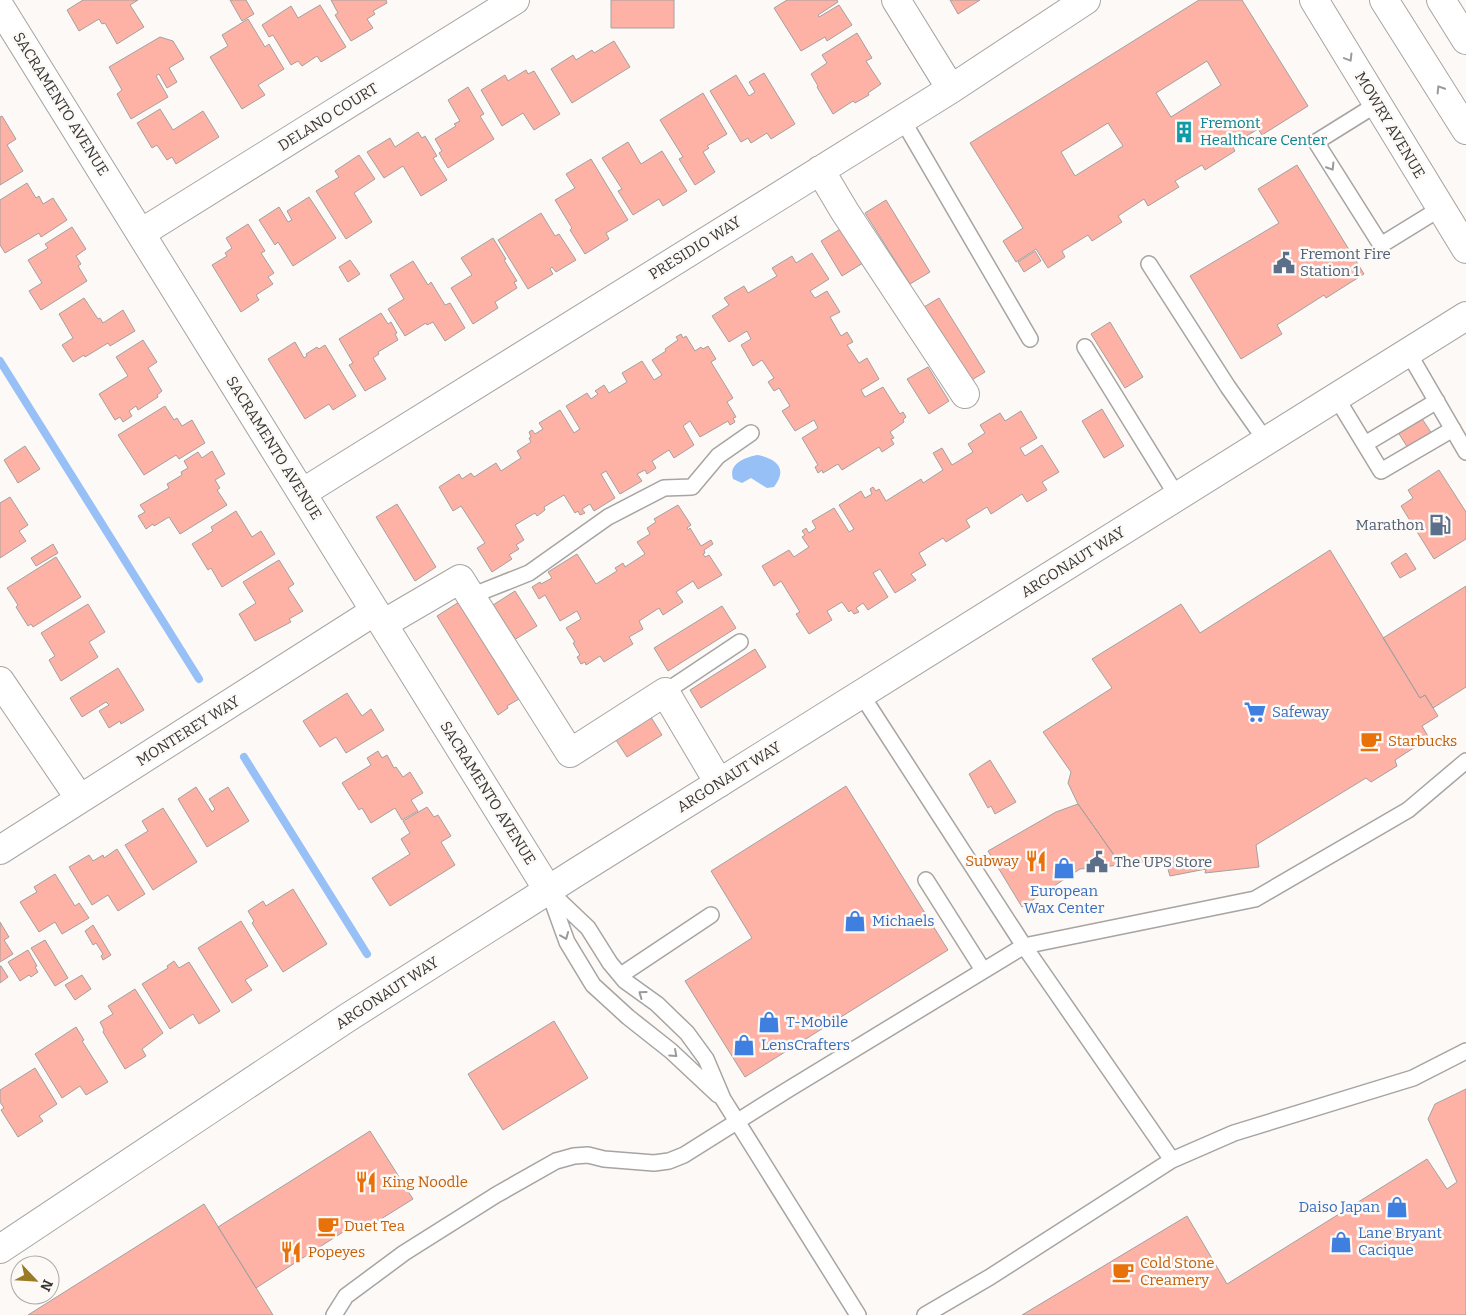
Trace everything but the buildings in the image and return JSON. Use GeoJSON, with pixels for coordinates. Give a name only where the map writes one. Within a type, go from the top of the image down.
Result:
{"type":"FeatureCollection","features":[{"type":"Feature","properties":{"kind":"street","name":"DELANO COURT"},"geometry":{"type":"LineString","coordinates":[[141,233],[515,0]]}},
{"type":"Feature","properties":{"kind":"street"},"geometry":{"type":"LineString","coordinates":[[896,0],[951,89]]}},
{"type":"Feature","properties":{"kind":"street","name":"PRESIDIO WAY"},"geometry":{"type":"LineString","coordinates":[[302,494],[902,120],[1086,0]]}},
{"type":"Feature","properties":{"kind":"street","name":"MOWRY AVENUE"},"geometry":{"type":"LineString","coordinates":[[1314,0],[1466,249]]}},
{"type":"Feature","properties":{"kind":"street"},"geometry":{"type":"LineString","coordinates":[[1384,0],[1466,130]]}},
{"type":"Feature","properties":{"kind":"street"},"geometry":{"type":"LineString","coordinates":[[1441,0],[1466,40]]}},
{"type":"Feature","properties":{"kind":"street","name":"SACRAMENTO AVENUE"},"geometry":{"type":"LineString","coordinates":[[0,7],[548,890]]}},
{"type":"Feature","properties":{"kind":"street"},"geometry":{"type":"LineString","coordinates":[[820,170],[965,394]]}},
{"type":"Feature","properties":{"kind":"street","name":"ARGONAUT WAY"},"geometry":{"type":"LineString","coordinates":[[0,1249],[347,1018],[548,890],[1466,316]]}},
{"type":"Feature","properties":{"kind":"street","name":"MONTEREY WAY"},"geometry":{"type":"LineString","coordinates":[[0,850],[80,799],[379,618],[460,579],[471,596]]}},
{"type":"Feature","properties":{"kind":"street"},"geometry":{"type":"LineString","coordinates":[[471,596],[570,753],[665,692],[719,783]]}},
{"type":"Feature","properties":{"kind":"street"},"geometry":{"type":"LineString","coordinates":[[0,681],[80,799]]}},
{"type":"Feature","properties":{"kind":"lane"},"geometry":{"type":"LineString","coordinates":[[1377,104],[1316,142],[1380,245],[1441,208]]}},
{"type":"Feature","properties":{"kind":"lane"},"geometry":{"type":"LineString","coordinates":[[902,120],[1030,339]]}},
{"type":"Feature","properties":{"kind":"lane"},"geometry":{"type":"LineString","coordinates":[[1149,264],[1228,387],[1266,441]]}},
{"type":"Feature","properties":{"kind":"lane"},"geometry":{"type":"LineString","coordinates":[[1085,347],[1177,496]]}},
{"type":"Feature","properties":{"kind":"lane"},"geometry":{"type":"LineString","coordinates":[[1408,352],[1453,430],[1464,445]]}},
{"type":"Feature","properties":{"kind":"lane"},"geometry":{"type":"LineString","coordinates":[[1336,397],[1381,471],[1453,430]]}},
{"type":"Feature","properties":{"kind":"lane"},"geometry":{"type":"LineString","coordinates":[[1366,444],[1437,401]]}},
{"type":"Feature","properties":{"kind":"lane"},"geometry":{"type":"LineString","coordinates":[[471,596],[529,573],[608,517],[664,488],[692,487],[718,456],[751,433]]}},
{"type":"Feature","properties":{"kind":"lane"},"geometry":{"type":"LineString","coordinates":[[665,692],[740,642]]}},
{"type":"Feature","properties":{"kind":"lane"},"geometry":{"type":"LineString","coordinates":[[861,694],[1024,946],[1172,1160]]}},
{"type":"Feature","properties":{"kind":"lane"},"geometry":{"type":"LineString","coordinates":[[334,1315],[346,1296],[404,1253],[488,1200],[556,1161],[574,1156],[588,1155],[604,1159],[669,1162],[684,1155],[789,1088],[1024,946],[1255,899],[1408,810],[1466,761]]}},
{"type":"Feature","properties":{"kind":"lane"},"geometry":{"type":"LineString","coordinates":[[926,880],[983,970]]}},
{"type":"Feature","properties":{"kind":"lane"},"geometry":{"type":"LineString","coordinates":[[548,890],[588,928],[610,963],[621,975],[640,993],[674,1018],[706,1059],[723,1100],[858,1315]]}},
{"type":"Feature","properties":{"kind":"lane"},"geometry":{"type":"LineString","coordinates":[[548,890],[567,942],[593,985],[628,1017],[671,1051],[723,1100]]}},
{"type":"Feature","properties":{"kind":"lane"},"geometry":{"type":"LineString","coordinates":[[621,975],[711,915]]}},
{"type":"Feature","properties":{"kind":"lane"},"geometry":{"type":"LineString","coordinates":[[924,1315],[990,1276],[1172,1160],[1234,1133],[1413,1078],[1466,1051]]}},
{"type":"Feature","properties":{"kind":"water"},"geometry":{"type":"Polygon","coordinates":[[[758,455],[775,462],[780,470],[778,481],[774,487],[767,488],[751,478],[742,483],[733,479],[733,469],[739,462],[748,457],[758,455]]]}},
{"type":"Feature","properties":{"kind":"waterway"},"geometry":{"type":"LineString","coordinates":[[0,361],[199,679]]}},
{"type":"Feature","properties":{"kind":"waterway"},"geometry":{"type":"LineString","coordinates":[[244,757],[367,954]]}},
{"type":"Feature","properties":{"kind":"place","name":"Fremont Healthcare Center"},"geometry":{"type":"Point","coordinates":[1184,132]}},
{"type":"Feature","properties":{"kind":"place","name":"Fremont Fire Station 1"},"geometry":{"type":"Point","coordinates":[1284,263]}},
{"type":"Feature","properties":{"kind":"place","name":"Marathon"},"geometry":{"type":"Point","coordinates":[1440,525]}},
{"type":"Feature","properties":{"kind":"place","name":"Safeway"},"geometry":{"type":"Point","coordinates":[1255,712]}},
{"type":"Feature","properties":{"kind":"place","name":"Starbucks"},"geometry":{"type":"Point","coordinates":[1371,741]}},
{"type":"Feature","properties":{"kind":"place","name":"Subway"},"geometry":{"type":"Point","coordinates":[1036,861]}},
{"type":"Feature","properties":{"kind":"place","name":"The UPS Store"},"geometry":{"type":"Point","coordinates":[1097,862]}},
{"type":"Feature","properties":{"kind":"place","name":"European Wax Center"},"geometry":{"type":"Point","coordinates":[1064,868]}},
{"type":"Feature","properties":{"kind":"place","name":"Michaels"},"geometry":{"type":"Point","coordinates":[855,921]}},
{"type":"Feature","properties":{"kind":"place","name":"T-Mobile"},"geometry":{"type":"Point","coordinates":[769,1022]}},
{"type":"Feature","properties":{"kind":"place","name":"LensCrafters"},"geometry":{"type":"Point","coordinates":[744,1045]}},
{"type":"Feature","properties":{"kind":"place","name":"King Noodle"},"geometry":{"type":"Point","coordinates":[366,1182]}},
{"type":"Feature","properties":{"kind":"place","name":"Daiso Japan"},"geometry":{"type":"Point","coordinates":[1397,1207]}},
{"type":"Feature","properties":{"kind":"place","name":"Duet Tea"},"geometry":{"type":"Point","coordinates":[328,1226]}},
{"type":"Feature","properties":{"kind":"place","name":"Lane Bryant Cacique"},"geometry":{"type":"Point","coordinates":[1341,1242]}},
{"type":"Feature","properties":{"kind":"place","name":"Popeyes"},"geometry":{"type":"Point","coordinates":[291,1252]}},
{"type":"Feature","properties":{"kind":"place","name":"Cold Stone Creamery"},"geometry":{"type":"Point","coordinates":[1123,1272]}}]}
